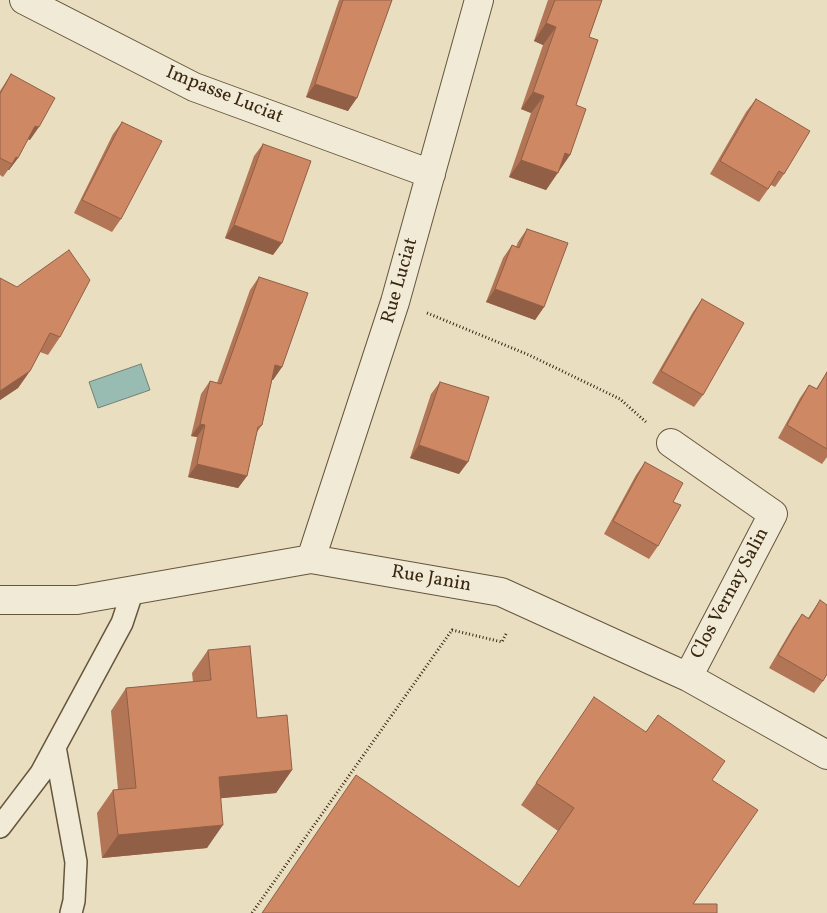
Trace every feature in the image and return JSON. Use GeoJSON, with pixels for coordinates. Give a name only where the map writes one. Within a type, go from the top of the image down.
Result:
{"type":"FeatureCollection","features":[{"type":"Feature","properties":{"kind":"street","name":"Impasse Luciat"},"geometry":{"type":"LineString","coordinates":[[24,0],[194,87],[431,174]]}},
{"type":"Feature","properties":{"kind":"street","name":"Rue Luciat"},"geometry":{"type":"LineString","coordinates":[[311,559],[396,302],[479,0]]}},
{"type":"Feature","properties":{"kind":"street","name":"Clos Vernay Salin"},"geometry":{"type":"LineString","coordinates":[[671,443],[773,514],[688,677]]}},
{"type":"Feature","properties":{"kind":"street","name":"Rue Janin"},"geometry":{"type":"LineString","coordinates":[[0,600],[77,600],[311,559],[501,592],[688,677],[827,755]]}},
{"type":"Feature","properties":{"kind":"lane"},"geometry":{"type":"LineString","coordinates":[[0,827],[41,773],[122,623],[133,590]]}},
{"type":"Feature","properties":{"kind":"lane"},"geometry":{"type":"LineString","coordinates":[[55,747],[76,862],[74,901],[71,913]]}},
{"type":"Feature","properties":{"kind":"path"},"geometry":{"type":"LineString","coordinates":[[396,302],[444,319],[530,355],[620,398],[671,443]]}},
{"type":"Feature","properties":{"kind":"path"},"geometry":{"type":"LineString","coordinates":[[252,913],[452,630],[502,642],[520,601]]}},
{"type":"Feature","properties":{"kind":"water"},"geometry":{"type":"Polygon","coordinates":[[[141,364],[150,390],[98,408],[89,382],[141,364]]]}},
{"type":"Feature","properties":{"kind":"building"},"geometry":{"type":"Polygon","coordinates":[[[343,0],[392,0],[357,98],[315,84],[343,0]]]}},
{"type":"Feature","properties":{"kind":"building"},"geometry":{"type":"Polygon","coordinates":[[[555,0],[602,0],[589,37],[598,40],[576,105],[586,109],[570,155],[565,153],[558,173],[521,160],[544,96],[533,92],[556,27],[546,23],[555,0]]]}},
{"type":"Feature","properties":{"kind":"building"},"geometry":{"type":"Polygon","coordinates":[[[11,74],[55,98],[39,127],[35,126],[18,158],[16,157],[12,164],[0,158],[0,94],[11,74]]]}},
{"type":"Feature","properties":{"kind":"building"},"geometry":{"type":"Polygon","coordinates":[[[756,99],[810,131],[784,174],[779,171],[768,189],[720,161],[756,99]]]}},
{"type":"Feature","properties":{"kind":"building"},"geometry":{"type":"Polygon","coordinates":[[[122,122],[162,141],[121,219],[82,200],[122,122]]]}},
{"type":"Feature","properties":{"kind":"building"},"geometry":{"type":"Polygon","coordinates":[[[263,144],[311,161],[282,243],[234,225],[263,144]]]}},
{"type":"Feature","properties":{"kind":"building"},"geometry":{"type":"Polygon","coordinates":[[[527,229],[568,243],[544,307],[495,289],[512,245],[519,248],[527,229]]]}},
{"type":"Feature","properties":{"kind":"building"},"geometry":{"type":"Polygon","coordinates":[[[69,250],[90,280],[60,337],[50,333],[30,371],[0,391],[0,278],[17,287],[69,250]]]}},
{"type":"Feature","properties":{"kind":"building"},"geometry":{"type":"Polygon","coordinates":[[[259,277],[308,293],[282,367],[275,365],[262,425],[258,427],[247,476],[197,464],[205,425],[200,424],[210,381],[221,384],[259,277]]]}},
{"type":"Feature","properties":{"kind":"building"},"geometry":{"type":"Polygon","coordinates":[[[702,299],[744,323],[703,395],[661,371],[702,299]]]}},
{"type":"Feature","properties":{"kind":"building"},"geometry":{"type":"Polygon","coordinates":[[[827,372],[827,449],[787,425],[809,385],[817,389],[827,372]]]}},
{"type":"Feature","properties":{"kind":"building"},"geometry":{"type":"Polygon","coordinates":[[[440,382],[489,397],[468,462],[419,445],[440,382]]]}},
{"type":"Feature","properties":{"kind":"building"},"geometry":{"type":"Polygon","coordinates":[[[645,462],[683,483],[673,502],[681,505],[658,546],[613,521],[645,462]]]}},
{"type":"Feature","properties":{"kind":"building"},"geometry":{"type":"Polygon","coordinates":[[[820,600],[827,605],[827,674],[823,681],[778,655],[802,614],[809,619],[820,600]]]}},
{"type":"Feature","properties":{"kind":"building"},"geometry":{"type":"Polygon","coordinates":[[[250,646],[257,718],[287,715],[292,770],[219,777],[223,825],[118,835],[113,790],[136,788],[126,688],[211,680],[208,650],[250,646]]]}},
{"type":"Feature","properties":{"kind":"building"},"geometry":{"type":"Polygon","coordinates":[[[594,697],[646,732],[658,715],[725,761],[712,780],[758,810],[693,904],[717,904],[717,913],[262,913],[356,775],[519,887],[574,808],[536,783],[594,697]]]}}]}
